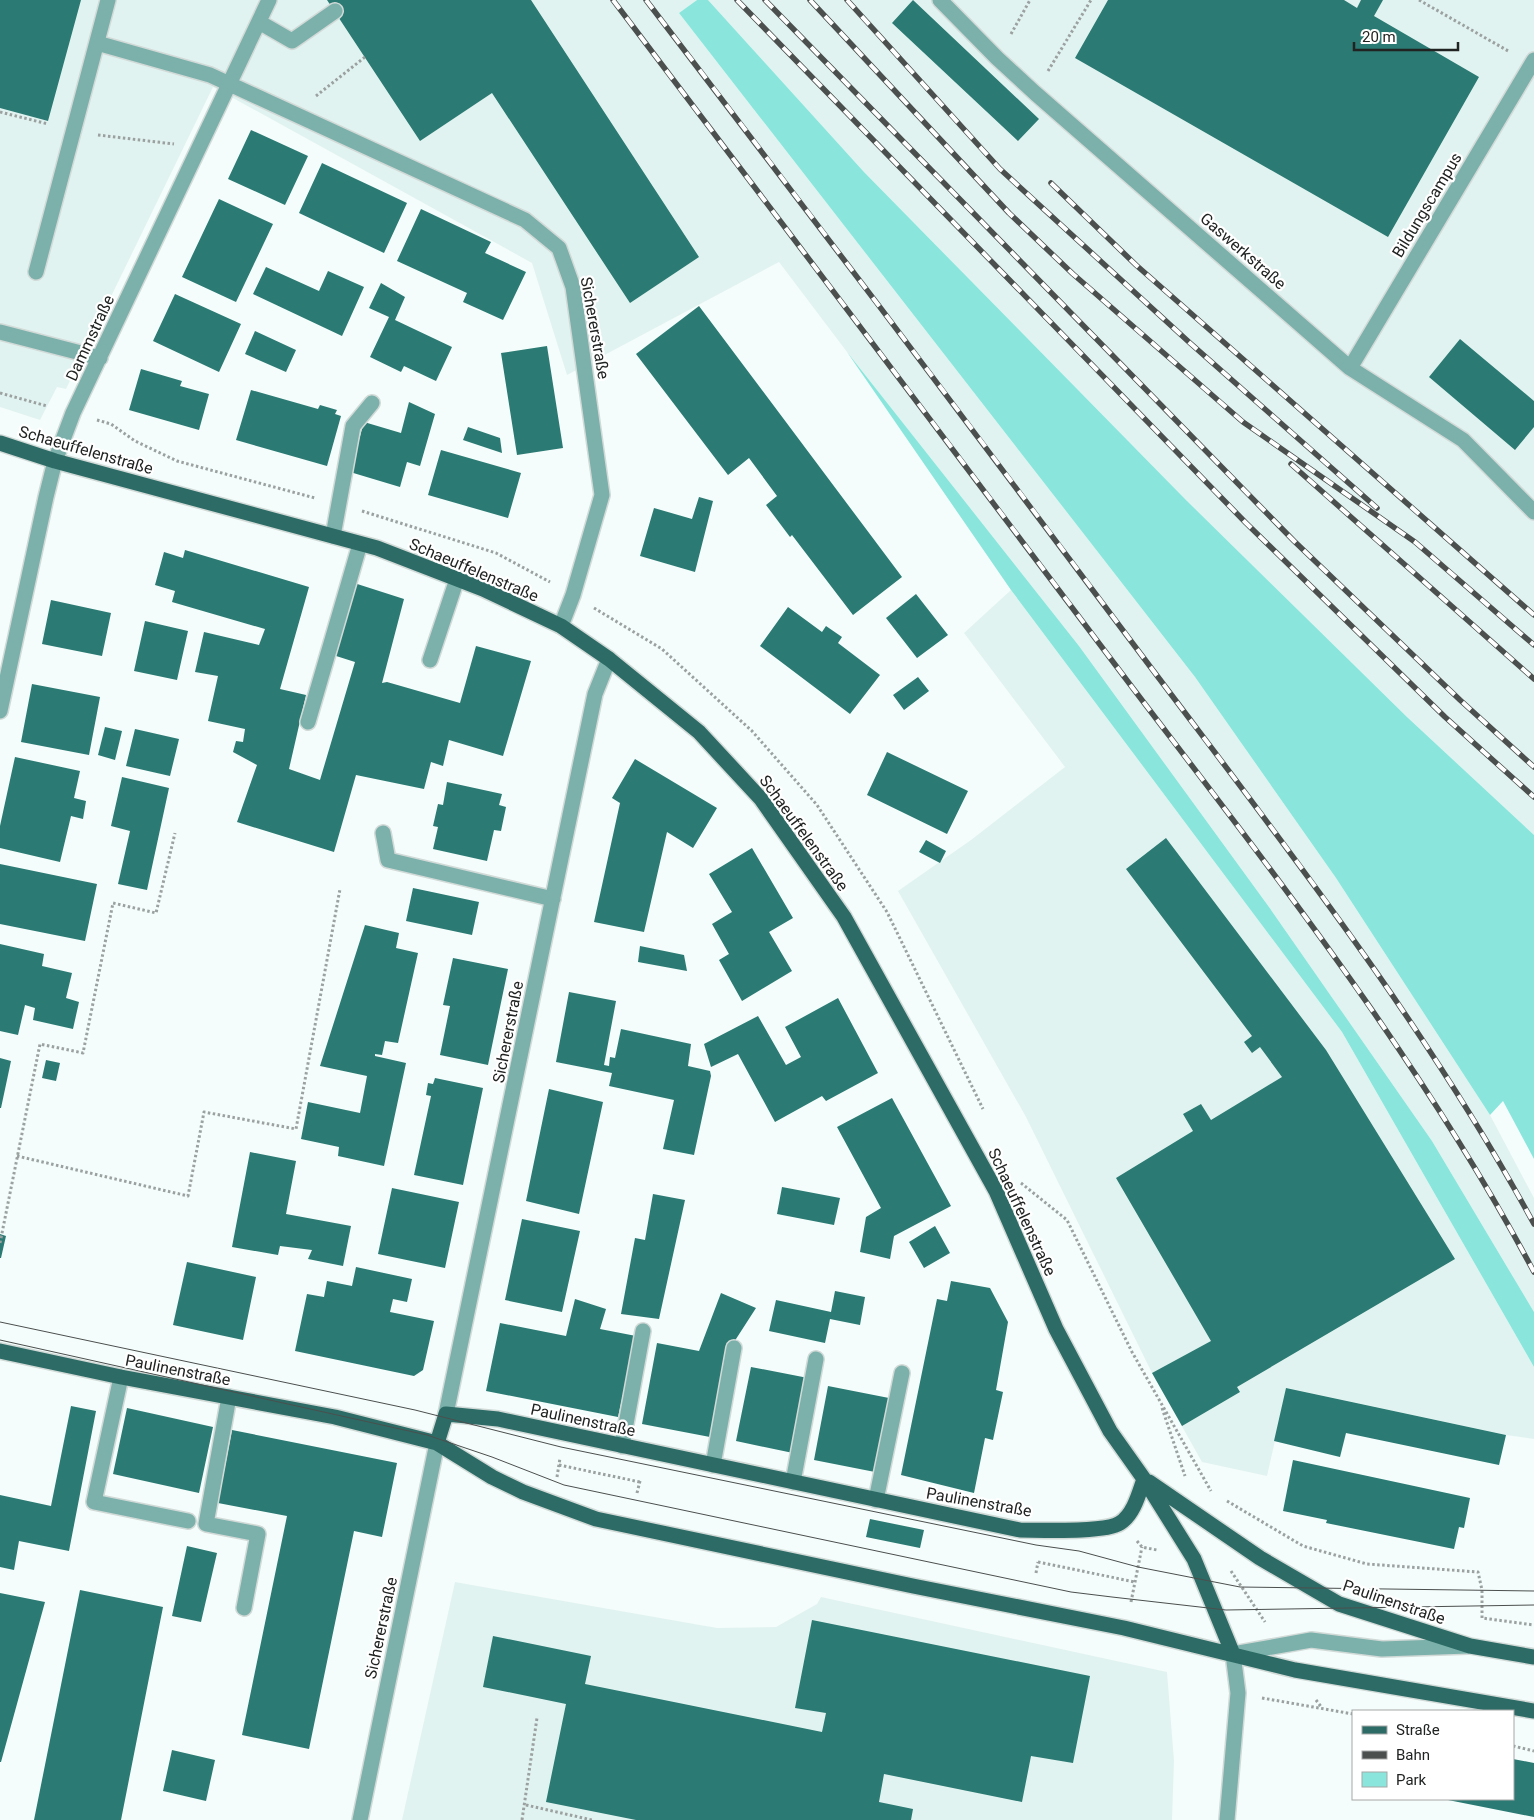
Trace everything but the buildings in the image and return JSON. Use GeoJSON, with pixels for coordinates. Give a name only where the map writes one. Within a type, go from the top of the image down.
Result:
{"type":"FeatureCollection","features":[{"type":"Feature","properties":{"kind":"main road","name":"Schaeuffelenstraße"},"geometry":{"type":"LineString","coordinates":[[0,443],[55,461],[360,544],[457,579],[560,626],[609,659],[699,732],[761,799],[844,917],[998,1196],[1056,1329],[1110,1431],[1144,1479],[1194,1559],[1233,1654]]}},
{"type":"Feature","properties":{"kind":"main road","name":"Paulinenstraße"},"geometry":{"type":"LineString","coordinates":[[0,1351],[121,1377],[335,1417],[437,1443],[492,1477],[552,1504],[605,1521],[1124,1628],[1295,1670],[1534,1711]]}},
{"type":"Feature","properties":{"kind":"main road","name":"Paulinenstraße"},"geometry":{"type":"LineString","coordinates":[[446,1414],[498,1419],[1020,1530],[1091,1528],[1121,1523],[1135,1504],[1144,1479],[1260,1558],[1339,1604],[1470,1646],[1534,1657]]}},
{"type":"Feature","properties":{"kind":"main road"},"geometry":{"type":"LineString","coordinates":[[437,1443],[446,1414]]}},
{"type":"Feature","properties":{"kind":"street"},"geometry":{"type":"LineString","coordinates":[[36,272],[108,0]]}},
{"type":"Feature","properties":{"kind":"street","name":"Dammstraße"},"geometry":{"type":"LineString","coordinates":[[0,710],[55,461],[73,413],[230,86],[269,0]]}},
{"type":"Feature","properties":{"kind":"street","name":"Gaswerkstraße"},"geometry":{"type":"LineString","coordinates":[[940,0],[997,58],[1035,93],[1350,368],[1463,440],[1534,512]]}},
{"type":"Feature","properties":{"kind":"street"},"geometry":{"type":"LineString","coordinates":[[259,22],[292,41],[335,11]]}},
{"type":"Feature","properties":{"kind":"street","name":"Sichererstraße"},"geometry":{"type":"LineString","coordinates":[[97,43],[210,75],[230,86],[524,220],[559,248],[573,287],[602,495],[572,595],[560,626]]}},
{"type":"Feature","properties":{"kind":"street","name":"Bildungscampus"},"geometry":{"type":"LineString","coordinates":[[1350,368],[1533,62]]}},
{"type":"Feature","properties":{"kind":"street"},"geometry":{"type":"LineString","coordinates":[[0,332],[100,358]]}},
{"type":"Feature","properties":{"kind":"street"},"geometry":{"type":"LineString","coordinates":[[333,536],[353,426],[372,403]]}},
{"type":"Feature","properties":{"kind":"street"},"geometry":{"type":"LineString","coordinates":[[308,722],[360,544]]}},
{"type":"Feature","properties":{"kind":"street"},"geometry":{"type":"LineString","coordinates":[[430,660],[457,579]]}},
{"type":"Feature","properties":{"kind":"street","name":"Sichererstraße"},"geometry":{"type":"LineString","coordinates":[[446,1414],[595,694],[609,659]]}},
{"type":"Feature","properties":{"kind":"street"},"geometry":{"type":"LineString","coordinates":[[383,833],[388,860],[553,899]]}},
{"type":"Feature","properties":{"kind":"street"},"geometry":{"type":"LineString","coordinates":[[622,1446],[643,1331]]}},
{"type":"Feature","properties":{"kind":"street"},"geometry":{"type":"LineString","coordinates":[[713,1465],[734,1348]]}},
{"type":"Feature","properties":{"kind":"street"},"geometry":{"type":"LineString","coordinates":[[793,1482],[816,1359]]}},
{"type":"Feature","properties":{"kind":"street"},"geometry":{"type":"LineString","coordinates":[[876,1500],[902,1373]]}},
{"type":"Feature","properties":{"kind":"street"},"geometry":{"type":"LineString","coordinates":[[121,1377],[94,1502],[188,1521]]}},
{"type":"Feature","properties":{"kind":"street"},"geometry":{"type":"LineString","coordinates":[[229,1397],[206,1524],[258,1534],[244,1608]]}},
{"type":"Feature","properties":{"kind":"street","name":"Sichererstraße"},"geometry":{"type":"LineString","coordinates":[[360,1820],[437,1443]]}},
{"type":"Feature","properties":{"kind":"street"},"geometry":{"type":"LineString","coordinates":[[1227,1820],[1238,1693],[1233,1654],[1311,1640],[1382,1649],[1470,1646]]}},
{"type":"Feature","properties":{"kind":"path"},"geometry":{"type":"LineString","coordinates":[[997,58],[1030,0]]}},
{"type":"Feature","properties":{"kind":"path"},"geometry":{"type":"LineString","coordinates":[[1035,93],[1091,0]]}},
{"type":"Feature","properties":{"kind":"path"},"geometry":{"type":"LineString","coordinates":[[1419,0],[1533,62]]}},
{"type":"Feature","properties":{"kind":"path"},"geometry":{"type":"LineString","coordinates":[[294,114],[365,57]]}},
{"type":"Feature","properties":{"kind":"path"},"geometry":{"type":"LineString","coordinates":[[0,392],[73,413]]}},
{"type":"Feature","properties":{"kind":"path"},"geometry":{"type":"LineString","coordinates":[[0,1243],[40,1044],[83,1053],[113,903],[156,913],[175,833]]}},
{"type":"Feature","properties":{"kind":"path"},"geometry":{"type":"LineString","coordinates":[[17,1156],[188,1196],[204,1112],[296,1129],[340,889]]}},
{"type":"Feature","properties":{"kind":"path"},"geometry":{"type":"LineString","coordinates":[[1016,1178],[1067,1220],[1132,1352],[1212,1493]]}},
{"type":"Feature","properties":{"kind":"path"},"geometry":{"type":"LineString","coordinates":[[552,1504],[564,1433]]}},
{"type":"Feature","properties":{"kind":"path"},"geometry":{"type":"LineString","coordinates":[[559,1465],[640,1482]]}},
{"type":"Feature","properties":{"kind":"path"},"geometry":{"type":"LineString","coordinates":[[638,1493],[641,1476]]}},
{"type":"Feature","properties":{"kind":"path"},"geometry":{"type":"LineString","coordinates":[[1220,1497],[1303,1546],[1321,1552],[1367,1564],[1478,1572],[1482,1590],[1482,1618],[1534,1625]]}},
{"type":"Feature","properties":{"kind":"path"},"geometry":{"type":"LineString","coordinates":[[1124,1628],[1142,1547]]}},
{"type":"Feature","properties":{"kind":"path"},"geometry":{"type":"LineString","coordinates":[[1036,1573],[1040,1557]]}},
{"type":"Feature","properties":{"kind":"path"},"geometry":{"type":"LineString","coordinates":[[1038,1562],[1135,1582]]}},
{"type":"Feature","properties":{"kind":"path"},"geometry":{"type":"LineString","coordinates":[[1238,1693],[1352,1714]]}},
{"type":"Feature","properties":{"kind":"path"},"geometry":{"type":"LineString","coordinates":[[522,1820],[526,1805],[537,1718]]}},
{"type":"Feature","properties":{"kind":"path"},"geometry":{"type":"LineString","coordinates":[[1514,1746],[1534,1751]]}},
{"type":"Feature","properties":{"kind":"path"},"geometry":{"type":"LineString","coordinates":[[526,1805],[592,1820]]}},
{"type":"Feature","properties":{"kind":"shaded area"},"geometry":{"type":"Polygon","coordinates":[[[0,0],[697,0],[679,13],[1195,677],[1336,878],[1490,1115],[1534,1198],[1534,1312],[1432,1141],[1269,907],[1079,646],[847,352],[779,262],[567,375],[532,263],[213,87],[66,389],[57,387],[40,420],[0,407],[0,0]]]}},
{"type":"Feature","properties":{"kind":"shaded area"},"geometry":{"type":"Polygon","coordinates":[[[708,0],[1534,0],[1534,835],[1407,717],[1186,500],[864,172],[708,0]]]}},
{"type":"Feature","properties":{"kind":"shaded area"},"geometry":{"type":"Polygon","coordinates":[[[1011,590],[1342,1032],[1534,1367],[1534,1439],[1506,1435],[1287,1388],[1267,1476],[1202,1462],[1152,1373],[1026,1117],[898,891],[971,840],[1065,767],[964,633],[1011,590]]]}},
{"type":"Feature","properties":{"kind":"shaded area"},"geometry":{"type":"Polygon","coordinates":[[[455,1582],[717,1628],[776,1627],[817,1604],[821,1597],[1167,1672],[1174,1761],[1172,1820],[402,1820],[455,1582]]]}},
{"type":"Feature","properties":{"kind":"green space"},"geometry":{"type":"Polygon","coordinates":[[[697,0],[708,0],[864,172],[1186,500],[1407,717],[1534,835],[1534,1159],[1503,1101],[1490,1115],[1336,878],[1195,677],[679,13],[697,0]]]}},
{"type":"Feature","properties":{"kind":"green space"},"geometry":{"type":"Polygon","coordinates":[[[847,352],[1079,646],[1269,907],[1432,1141],[1534,1312],[1534,1367],[1342,1032],[1011,590],[847,352]]]}},
{"type":"Feature","properties":{"kind":"tram line"},"geometry":{"type":"LineString","coordinates":[[0,1322],[415,1410],[561,1447],[1036,1545],[1079,1551],[1138,1567],[1240,1587],[1534,1591]]}},
{"type":"Feature","properties":{"kind":"tram line"},"geometry":{"type":"LineString","coordinates":[[0,1340],[427,1435],[492,1457],[564,1485],[1071,1592],[1226,1610],[1534,1605]]}},
{"type":"Feature","properties":{"kind":"railway"},"geometry":{"type":"LineString","coordinates":[[613,0],[1293,900],[1396,1045],[1444,1119],[1491,1195],[1534,1272]]}},
{"type":"Feature","properties":{"kind":"railway"},"geometry":{"type":"LineString","coordinates":[[646,0],[902,336],[1256,806],[1355,941],[1448,1080],[1534,1224]]}},
{"type":"Feature","properties":{"kind":"railway"},"geometry":{"type":"LineString","coordinates":[[737,0],[1246,523],[1445,717],[1534,797]]}},
{"type":"Feature","properties":{"kind":"railway"},"geometry":{"type":"LineString","coordinates":[[765,0],[1294,541],[1460,700],[1534,767]]}},
{"type":"Feature","properties":{"kind":"railway"},"geometry":{"type":"LineString","coordinates":[[810,0],[1009,213],[1073,274],[1243,422],[1415,542],[1534,645]]}},
{"type":"Feature","properties":{"kind":"railway"},"geometry":{"type":"LineString","coordinates":[[847,0],[1000,169],[1190,343],[1377,508]]}},
{"type":"Feature","properties":{"kind":"railway"},"geometry":{"type":"LineString","coordinates":[[1051,183],[1136,265],[1534,615]]}},
{"type":"Feature","properties":{"kind":"railway"},"geometry":{"type":"LineString","coordinates":[[1291,464],[1534,679]]}}]}
